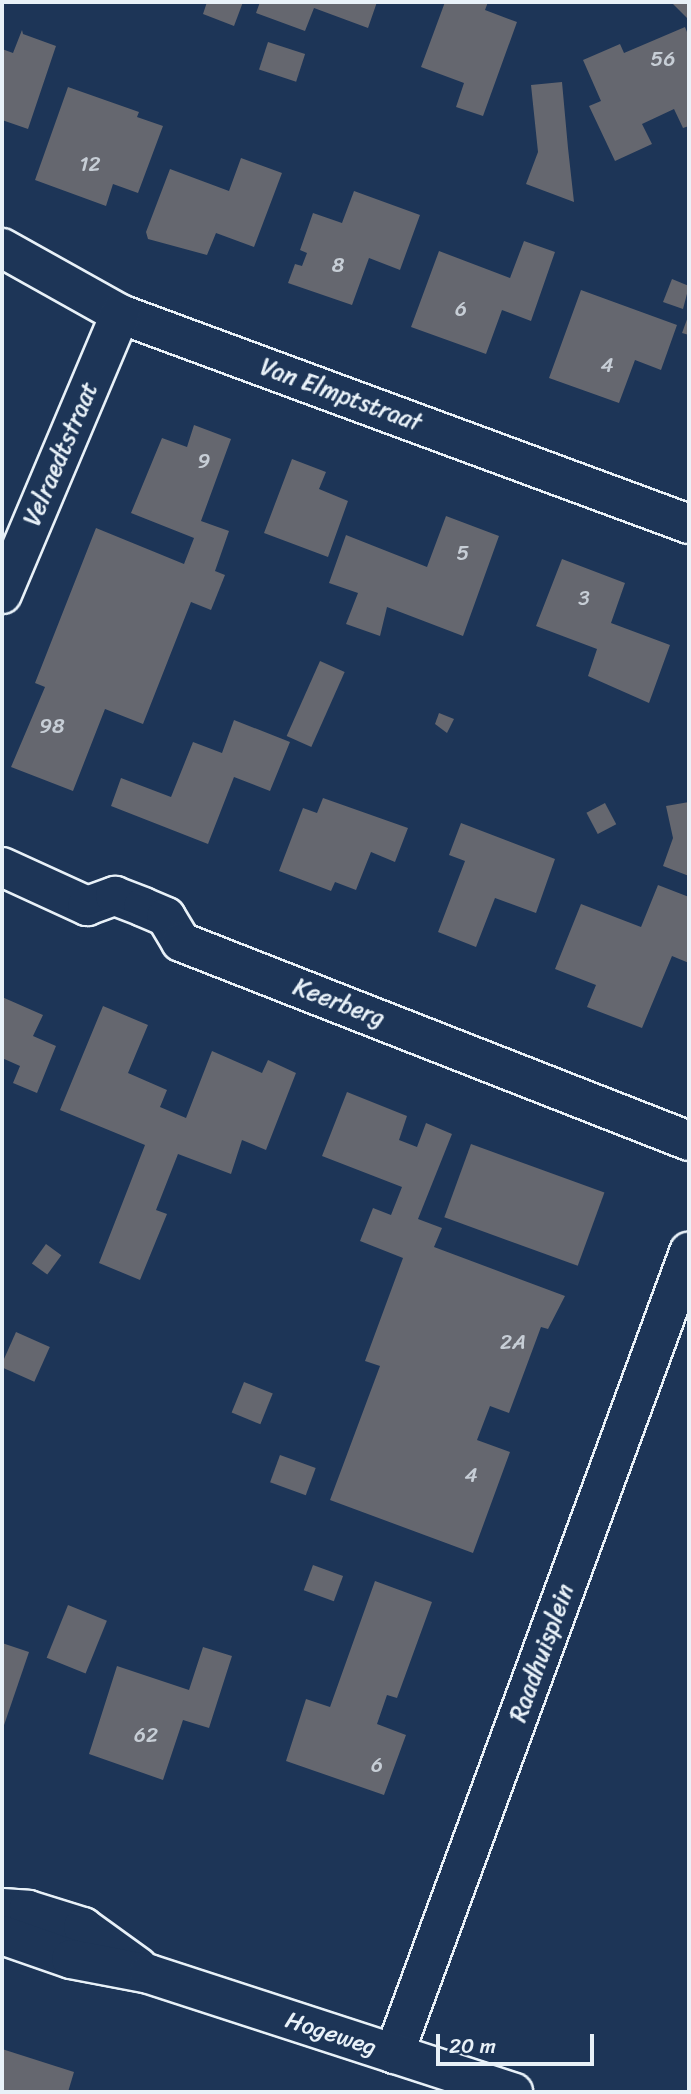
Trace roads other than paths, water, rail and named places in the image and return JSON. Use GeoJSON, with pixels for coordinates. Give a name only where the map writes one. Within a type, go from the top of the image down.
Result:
{"type":"FeatureCollection","features":[{"type":"Feature","properties":{"kind":"street","name":"Van Elmptstraat"},"geometry":{"type":"LineString","coordinates":[[2,247],[120,314],[689,524]]}},
{"type":"Feature","properties":{"kind":"street","name":"Velraedtstraat"},"geometry":{"type":"LineString","coordinates":[[2,594],[120,314]]}},
{"type":"Feature","properties":{"kind":"street","name":"Keerberg"},"geometry":{"type":"LineString","coordinates":[[2,867],[87,906],[116,896],[166,917],[181,942],[689,1140]]}},
{"type":"Feature","properties":{"kind":"street","name":"Raadhuisplein"},"geometry":{"type":"LineString","coordinates":[[394,2054],[689,1252]]}},
{"type":"Feature","properties":{"kind":"street","name":"Hogeweg"},"geometry":{"type":"LineString","coordinates":[[2,1908],[28,1910],[83,1927],[149,1974]]}},
{"type":"Feature","properties":{"kind":"street","name":"Hogeweg"},"geometry":{"type":"LineString","coordinates":[[2,1935],[71,1959],[149,1974],[513,2092]]}}]}
